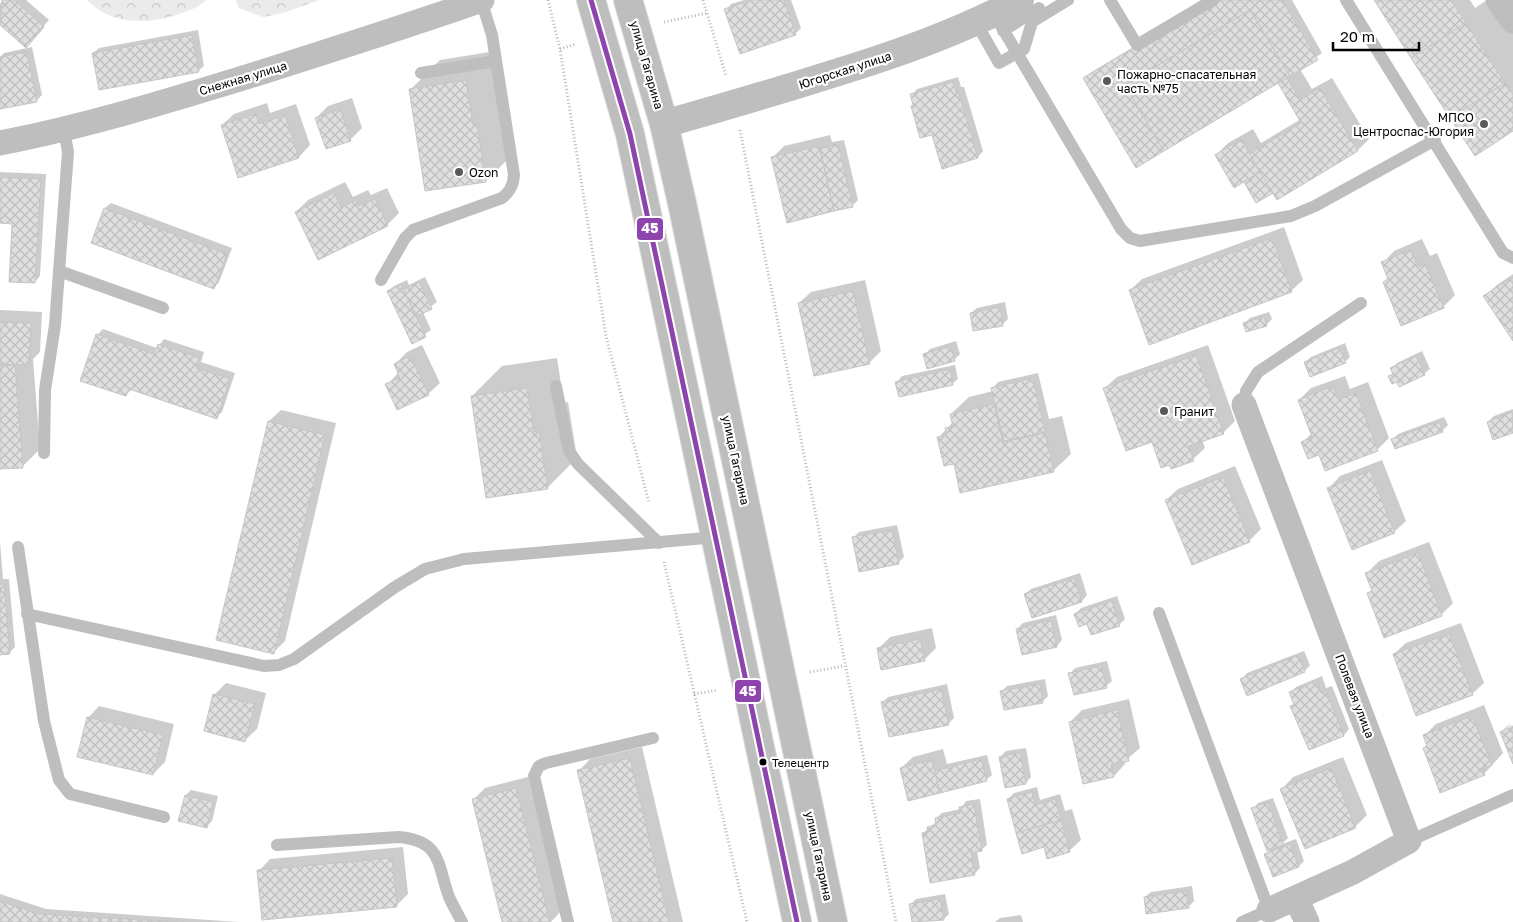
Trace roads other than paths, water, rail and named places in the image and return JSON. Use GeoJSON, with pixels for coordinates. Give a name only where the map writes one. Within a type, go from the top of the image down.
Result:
{"type":"FeatureCollection","features":[{"type":"Feature","properties":{"kind":"main road"},"geometry":{"type":"LineString","coordinates":[[591,0],[630,134],[797,922]]}},
{"type":"Feature","properties":{"kind":"main road","name":"улица Гагарина"},"geometry":{"type":"LineString","coordinates":[[628,0],[664,124],[682,203],[833,922]]}},
{"type":"Feature","properties":{"kind":"main road","name":"Югорская улица"},"geometry":{"type":"LineString","coordinates":[[630,134],[733,105],[997,21],[1020,0]]}},
{"type":"Feature","properties":{"kind":"street","name":"Снежная улица"},"geometry":{"type":"LineString","coordinates":[[0,143],[64,130],[196,92],[402,28],[482,0]]}},
{"type":"Feature","properties":{"kind":"street","name":"Полевая улица"},"geometry":{"type":"LineString","coordinates":[[1244,405],[1409,841]]}},
{"type":"Feature","properties":{"kind":"street"},"geometry":{"type":"LineString","coordinates":[[1269,910],[1353,872],[1409,841]]}},
{"type":"Feature","properties":{"kind":"street"},"geometry":{"type":"LineString","coordinates":[[1296,898],[1307,922]]}},
{"type":"Feature","properties":{"kind":"lane"},"geometry":{"type":"LineString","coordinates":[[381,280],[405,238],[413,230],[502,198],[510,192],[514,175],[496,61],[482,0]]}},
{"type":"Feature","properties":{"kind":"lane"},"geometry":{"type":"LineString","coordinates":[[997,21],[1027,0]]}},
{"type":"Feature","properties":{"kind":"lane"},"geometry":{"type":"LineString","coordinates":[[1052,0],[997,21],[978,26],[999,63],[1024,49],[1032,22],[1068,0]]}},
{"type":"Feature","properties":{"kind":"lane"},"geometry":{"type":"LineString","coordinates":[[1110,0],[1137,45],[1213,0]]}},
{"type":"Feature","properties":{"kind":"lane"},"geometry":{"type":"LineString","coordinates":[[1346,0],[1435,140],[1503,252],[1513,258]]}},
{"type":"Feature","properties":{"kind":"lane"},"geometry":{"type":"LineString","coordinates":[[997,21],[1121,229],[1130,238],[1140,241],[1291,216],[1315,206],[1435,140]]}},
{"type":"Feature","properties":{"kind":"lane"},"geometry":{"type":"LineString","coordinates":[[421,74],[496,61]]}},
{"type":"Feature","properties":{"kind":"lane"},"geometry":{"type":"LineString","coordinates":[[44,454],[45,390],[55,325],[68,152],[64,130]]}},
{"type":"Feature","properties":{"kind":"lane"},"geometry":{"type":"LineString","coordinates":[[59,271],[163,308]]}},
{"type":"Feature","properties":{"kind":"lane"},"geometry":{"type":"LineString","coordinates":[[1244,405],[1250,381],[1262,368],[1361,303]]}},
{"type":"Feature","properties":{"kind":"lane"},"geometry":{"type":"LineString","coordinates":[[556,386],[569,451],[578,464],[659,543]]}},
{"type":"Feature","properties":{"kind":"lane"},"geometry":{"type":"LineString","coordinates":[[27,614],[264,666],[279,665],[294,659],[395,587],[425,569],[442,563],[464,559],[717,538]]}},
{"type":"Feature","properties":{"kind":"lane"},"geometry":{"type":"LineString","coordinates":[[18,547],[44,721],[59,780],[70,794],[164,817]]}},
{"type":"Feature","properties":{"kind":"lane"},"geometry":{"type":"LineString","coordinates":[[1159,613],[1269,910],[1242,922]]}},
{"type":"Feature","properties":{"kind":"lane"},"geometry":{"type":"LineString","coordinates":[[568,922],[534,776],[536,771],[546,763],[653,738]]}},
{"type":"Feature","properties":{"kind":"lane"},"geometry":{"type":"LineString","coordinates":[[1409,841],[1513,796]]}},
{"type":"Feature","properties":{"kind":"lane"},"geometry":{"type":"LineString","coordinates":[[277,845],[399,837],[414,838],[428,845],[437,855],[450,898],[462,922]]}},
{"type":"Feature","properties":{"kind":"place","name":"Пожарно-спасательная часть №75"},"geometry":{"type":"Point","coordinates":[1107,81]}},
{"type":"Feature","properties":{"kind":"place","name":"МПСО Центроспас-Югория"},"geometry":{"type":"Point","coordinates":[1484,124]}},
{"type":"Feature","properties":{"kind":"place","name":"Ozon"},"geometry":{"type":"Point","coordinates":[459,172]}},
{"type":"Feature","properties":{"kind":"place","name":"Гранит"},"geometry":{"type":"Point","coordinates":[1164,411]}},
{"type":"Feature","properties":{"kind":"place","name":"Телецентр"},"geometry":{"type":"Point","coordinates":[763,762]}}]}
